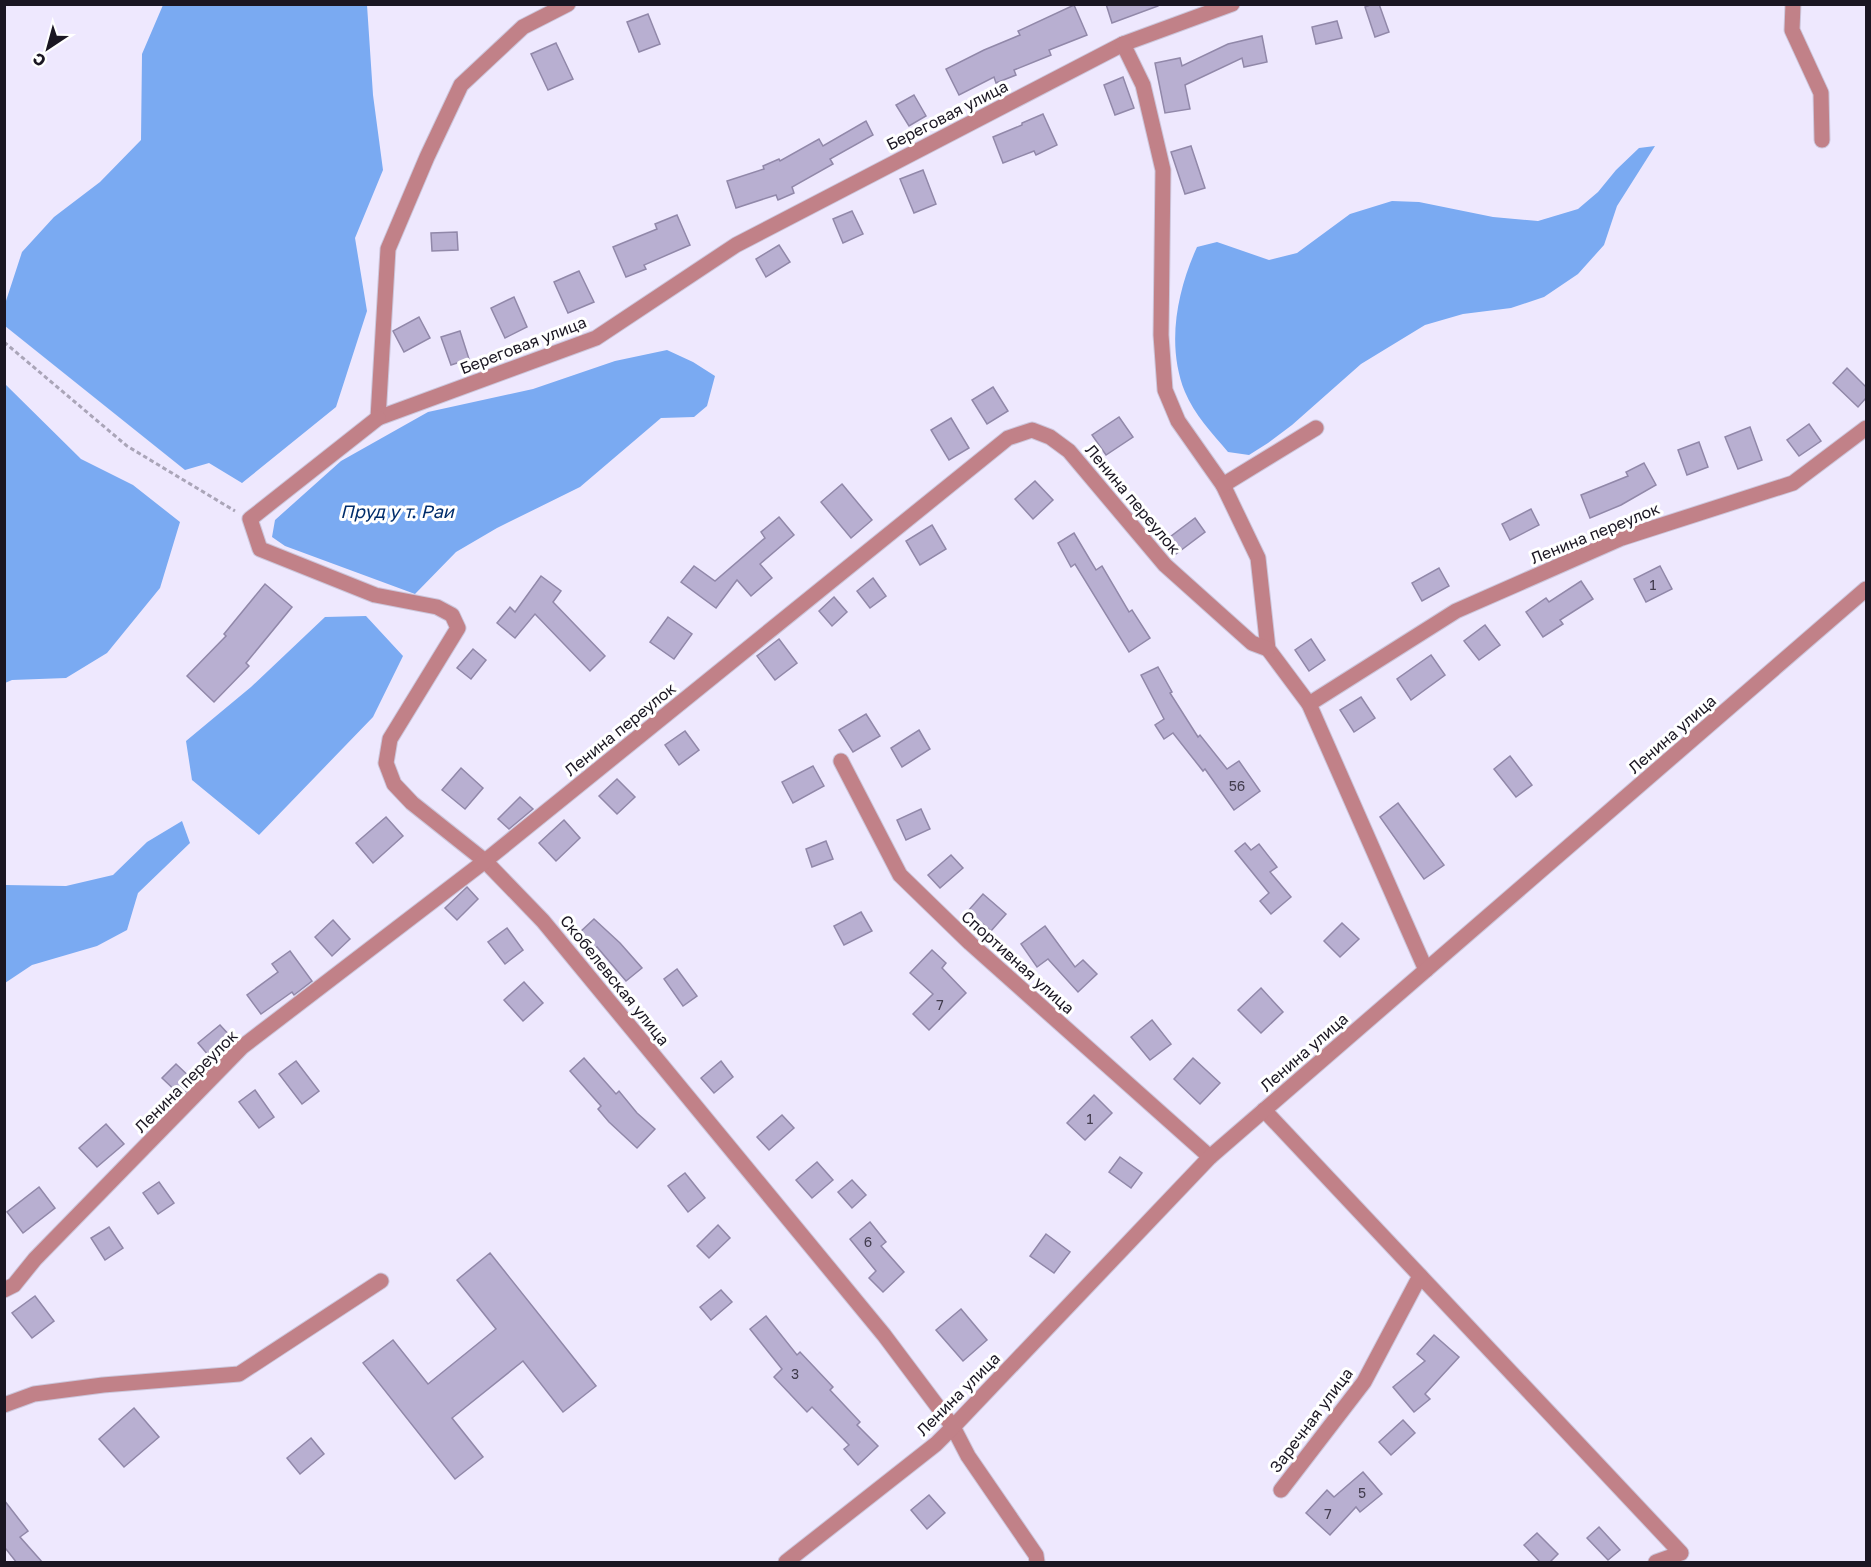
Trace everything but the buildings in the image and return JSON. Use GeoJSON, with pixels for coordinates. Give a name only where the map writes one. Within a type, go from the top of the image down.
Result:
{"type":"FeatureCollection","features":[{"type":"Feature","properties":{"kind":"street"},"geometry":{"type":"LineString","coordinates":[[378,418],[388,249],[426,157],[461,85],[523,27],[568,4]]}},
{"type":"Feature","properties":{"kind":"street","name":"Береговая улица"},"geometry":{"type":"LineString","coordinates":[[250,519],[378,418],[596,338],[736,245],[1123,44],[1232,4]]}},
{"type":"Feature","properties":{"kind":"street"},"geometry":{"type":"LineString","coordinates":[[1793,4],[1792,30],[1821,93],[1822,140]]}},
{"type":"Feature","properties":{"kind":"street"},"geometry":{"type":"LineString","coordinates":[[1123,44],[1143,85],[1163,170],[1161,335],[1165,390],[1178,422],[1223,485],[1258,558],[1268,649],[1310,704],[1426,970]]}},
{"type":"Feature","properties":{"kind":"street"},"geometry":{"type":"LineString","coordinates":[[1223,485],[1316,428]]}},
{"type":"Feature","properties":{"kind":"street","name":"Ленина переулок"},"geometry":{"type":"LineString","coordinates":[[1310,704],[1456,611],[1622,538],[1794,483],[1866,428]]}},
{"type":"Feature","properties":{"kind":"street","name":"Ленина переулок"},"geometry":{"type":"LineString","coordinates":[[4,1290],[14,1285],[35,1259],[242,1047],[485,861],[1008,438],[1032,430],[1050,437],[1069,451],[1165,565],[1252,643],[1268,649]]}},
{"type":"Feature","properties":{"kind":"street","name":"Скобелевская улица"},"geometry":{"type":"LineString","coordinates":[[250,519],[260,549],[375,595],[437,607],[452,615],[458,628],[390,739],[386,763],[394,784],[412,803],[485,861],[558,939],[876,1326],[953,1428],[968,1456],[1036,1555],[1037,1563]]}},
{"type":"Feature","properties":{"kind":"street","name":"Ленина улица"},"geometry":{"type":"LineString","coordinates":[[786,1563],[953,1428],[1210,1157],[1866,589]]}},
{"type":"Feature","properties":{"kind":"street","name":"Спортивная улица"},"geometry":{"type":"LineString","coordinates":[[841,762],[900,875],[978,951],[1210,1157]]}},
{"type":"Feature","properties":{"kind":"street"},"geometry":{"type":"LineString","coordinates":[[1264,1110],[1681,1553],[1656,1563]]}},
{"type":"Feature","properties":{"kind":"street","name":"Заречная улица"},"geometry":{"type":"LineString","coordinates":[[1281,1490],[1364,1382],[1420,1276]]}},
{"type":"Feature","properties":{"kind":"street"},"geometry":{"type":"LineString","coordinates":[[4,1405],[34,1394],[103,1385],[239,1374],[381,1281]]}},
{"type":"Feature","properties":{"kind":"path"},"geometry":{"type":"LineString","coordinates":[[4,342],[127,446],[250,519]]}},
{"type":"Feature","properties":{"kind":"water"},"geometry":{"type":"Polygon","coordinates":[[[163,5],[367,5],[373,95],[383,170],[355,238],[367,311],[336,407],[242,483],[209,463],[185,470],[5,326],[5,304],[22,252],[54,217],[100,182],[141,140],[142,54],[163,5]]]}},
{"type":"Feature","properties":{"kind":"water"},"geometry":{"type":"Polygon","coordinates":[[[1655,146],[1617,206],[1604,245],[1578,274],[1544,297],[1511,308],[1463,314],[1425,325],[1361,364],[1292,425],[1249,455],[1228,452],[1193,408],[1179,374],[1175,337],[1179,300],[1197,247],[1217,242],[1269,260],[1297,253],[1350,214],[1392,201],[1419,202],[1493,217],[1538,221],[1578,209],[1598,192],[1616,170],[1639,148],[1655,146]]]}},
{"type":"Feature","properties":{"kind":"water","name":"Пруд у т. Раи"},"geometry":{"type":"Polygon","coordinates":[[[667,350],[693,362],[715,376],[707,406],[694,417],[661,418],[580,487],[497,528],[456,552],[415,594],[285,546],[272,537],[275,520],[341,461],[428,412],[533,389],[615,361],[667,350]]]}},
{"type":"Feature","properties":{"kind":"water"},"geometry":{"type":"Polygon","coordinates":[[[4,383],[81,459],[133,485],[180,522],[160,588],[107,653],[66,678],[12,680],[5,683],[4,383]]]}},
{"type":"Feature","properties":{"kind":"water"},"geometry":{"type":"Polygon","coordinates":[[[366,616],[403,656],[373,717],[259,835],[192,780],[186,741],[251,687],[325,617],[366,616]]]}},
{"type":"Feature","properties":{"kind":"water"},"geometry":{"type":"Polygon","coordinates":[[[182,821],[190,843],[138,893],[127,930],[97,946],[32,965],[5,983],[5,885],[66,886],[113,875],[147,842],[182,821]]]}}]}
